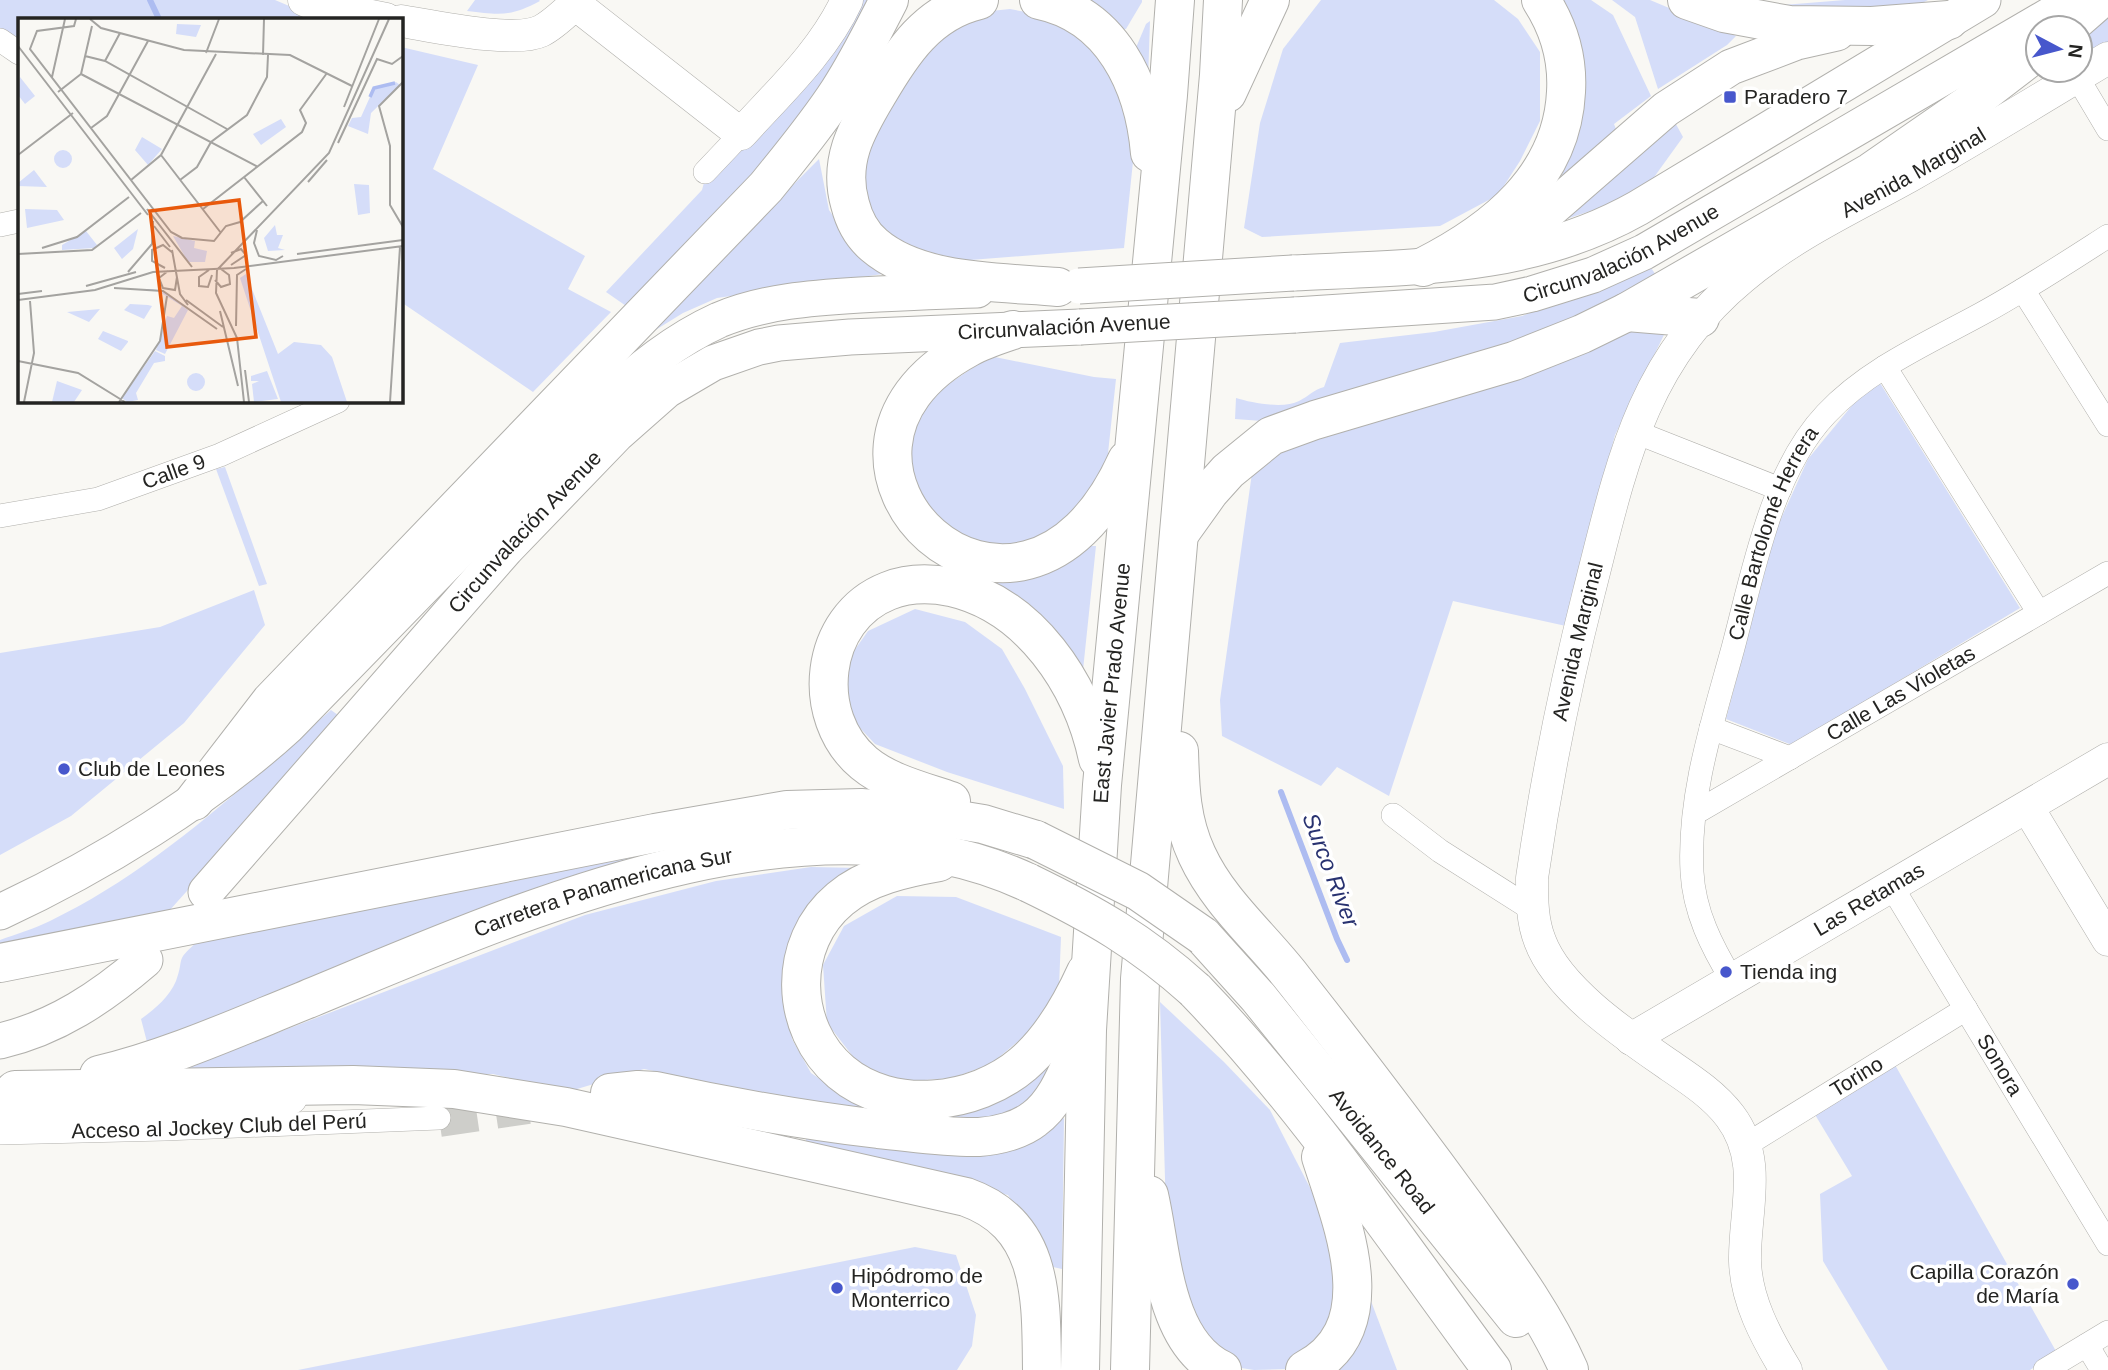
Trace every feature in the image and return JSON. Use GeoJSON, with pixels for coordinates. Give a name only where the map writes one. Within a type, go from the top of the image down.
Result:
{"type":"FeatureCollection","features":[{"type":"Feature","properties":{"kind":"highway"},"geometry":{"type":"LineString","coordinates":[[194,801],[271,701],[766,187],[808,136],[839,91],[888,0]]}},
{"type":"Feature","properties":{"kind":"highway"},"geometry":{"type":"LineString","coordinates":[[979,0],[959,6],[937,18],[914,38],[905,50],[852,141],[845,169],[848,196],[857,223],[872,243],[892,258],[911,266],[956,277],[1068,286]]}},
{"type":"Feature","properties":{"kind":"highway"},"geometry":{"type":"LineString","coordinates":[[1039,0],[1070,11],[1094,26],[1112,43],[1129,71],[1145,120],[1156,220]]}},
{"type":"Feature","properties":{"kind":"highway","name":"East Javier Prado Avenue"},"geometry":{"type":"LineString","coordinates":[[1080,1370],[1087,1030],[1102,785],[1175,0]]}},
{"type":"Feature","properties":{"kind":"highway"},"geometry":{"type":"LineString","coordinates":[[1130,1370],[1140,979],[1216,121],[1223,0]]}},
{"type":"Feature","properties":{"kind":"highway"},"geometry":{"type":"LineString","coordinates":[[1216,121],[1270,0]]}},
{"type":"Feature","properties":{"kind":"highway"},"geometry":{"type":"LineString","coordinates":[[1423,267],[1456,250],[1499,219],[1534,183],[1552,153],[1563,120],[1566,69],[1559,35],[1541,0]]}},
{"type":"Feature","properties":{"kind":"highway"},"geometry":{"type":"LineString","coordinates":[[1687,0],[1724,13],[1789,25],[1871,26],[1954,10]]}},
{"type":"Feature","properties":{"kind":"highway"},"geometry":{"type":"LineString","coordinates":[[2083,14],[2099,0]]}},
{"type":"Feature","properties":{"kind":"highway"},"geometry":{"type":"LineString","coordinates":[[1178,535],[1201,501],[1228,471],[1271,436],[1305,423],[1514,361],[1582,334],[1627,312],[1871,172],[1965,107],[2024,62]]}},
{"type":"Feature","properties":{"kind":"highway"},"geometry":{"type":"LineString","coordinates":[[1871,172],[1946,155]]}},
{"type":"Feature","properties":{"kind":"highway"},"geometry":{"type":"LineString","coordinates":[[1627,312],[1700,318]]}},
{"type":"Feature","properties":{"kind":"highway"},"geometry":{"type":"LineString","coordinates":[[1013,330],[969,348],[940,366],[922,384],[902,415],[895,438],[894,473],[901,499],[924,531],[946,548],[981,560],[1006,563],[1038,558],[1073,538],[1098,512],[1121,474],[1136,435]]}},
{"type":"Feature","properties":{"kind":"highway"},"geometry":{"type":"LineString","coordinates":[[1036,840],[969,807],[900,783],[872,768],[855,754],[837,725],[829,698],[828,681],[831,657],[840,635],[856,611],[889,590],[930,584],[972,593],[1012,615],[1051,655],[1069,682],[1089,724],[1102,785]]}},
{"type":"Feature","properties":{"kind":"highway"},"geometry":{"type":"LineString","coordinates":[[1168,653],[1178,737],[1181,805],[1190,839],[1207,874],[1230,906],[1293,978],[1461,1200],[1525,1290],[1569,1370]]}},
{"type":"Feature","properties":{"kind":"highway","name":"Carretera Panamericana Sur"},"geometry":{"type":"LineString","coordinates":[[0,963],[666,831],[787,810],[848,808],[910,812],[982,824],[1036,840],[1138,891],[1203,936]]}},
{"type":"Feature","properties":{"kind":"highway","name":"Carretera Panamericana Sur"},"geometry":{"type":"LineString","coordinates":[[5,1098],[163,1057],[438,945],[551,904],[663,871],[749,852],[831,845],[897,848],[964,859],[1030,883],[1114,927],[1143,946],[1195,990]]}},
{"type":"Feature","properties":{"kind":"highway"},"geometry":{"type":"LineString","coordinates":[[964,859],[921,865],[868,882],[840,899],[817,925],[804,957],[802,998],[812,1034],[828,1059],[840,1071],[865,1088],[909,1099],[943,1099],[990,1085],[1018,1068],[1045,1041],[1067,1008],[1090,964]]}},
{"type":"Feature","properties":{"kind":"highway","name":"Avoidance Road"},"geometry":{"type":"LineString","coordinates":[[1203,936],[1251,988],[1558,1370]]}},
{"type":"Feature","properties":{"kind":"highway","name":"Avoidance Road"},"geometry":{"type":"LineString","coordinates":[[1195,990],[1223,1019],[1310,1125],[1492,1370]]}},
{"type":"Feature","properties":{"kind":"highway"},"geometry":{"type":"LineString","coordinates":[[610,1093],[656,1091],[777,1115],[845,1125],[931,1135],[993,1135],[1005,1133],[1035,1119],[1049,1104],[1087,1030]]}},
{"type":"Feature","properties":{"kind":"highway"},"geometry":{"type":"LineString","coordinates":[[5,1098],[328,1085],[425,1086],[530,1100],[922,1186],[980,1202],[1004,1218],[1022,1240],[1031,1261],[1041,1301],[1042,1370]]}},
{"type":"Feature","properties":{"kind":"highway"},"geometry":{"type":"LineString","coordinates":[[1305,1370],[1330,1350],[1345,1329],[1353,1289],[1345,1235],[1310,1125]]}},
{"type":"Feature","properties":{"kind":"highway"},"geometry":{"type":"LineString","coordinates":[[1135,1135],[1177,1320],[1194,1349],[1222,1370]]}},
{"type":"Feature","properties":{"kind":"main road"},"geometry":{"type":"LineString","coordinates":[[304,0],[381,18]]}},
{"type":"Feature","properties":{"kind":"main road"},"geometry":{"type":"LineString","coordinates":[[402,21],[458,30],[519,35],[540,31],[573,2],[741,134],[814,54],[839,18],[847,0]]}},
{"type":"Feature","properties":{"kind":"main road","name":"Circunvalación Avenue"},"geometry":{"type":"LineString","coordinates":[[0,912],[36,896],[91,865],[194,801],[243,765],[288,726],[603,403],[652,360],[687,337],[733,315],[785,301],[1423,267],[1505,257],[1564,242],[1614,222],[1954,10],[1983,0]]}},
{"type":"Feature","properties":{"kind":"main road","name":"Circunvalación Avenue"},"geometry":{"type":"LineString","coordinates":[[206,892],[506,549],[632,419],[667,390],[713,363],[779,343],[850,337],[1295,315],[1495,302],[1532,294],[1593,275],[1644,252],[2076,0]]}},
{"type":"Feature","properties":{"kind":"main road"},"geometry":{"type":"LineString","coordinates":[[1473,262],[1527,230],[1666,109],[1731,67],[1797,42],[1871,26]]}},
{"type":"Feature","properties":{"kind":"main road","name":"Avenida Marginal"},"geometry":{"type":"LineString","coordinates":[[1786,1370],[1758,1316],[1748,1285],[1745,1260],[1751,1171],[1746,1145],[1731,1117],[1705,1091],[1631,1039],[1572,989],[1555,969],[1540,941],[1532,910],[1532,878],[1573,657],[1616,486],[1633,431],[1663,370],[1700,318],[1761,263],[2065,84]]}},
{"type":"Feature","properties":{"kind":"main road","name":"Las Retamas"},"geometry":{"type":"LineString","coordinates":[[1631,1039],[2108,759]]}},
{"type":"Feature","properties":{"kind":"main road"},"geometry":{"type":"LineString","coordinates":[[2028,808],[2107,936]]}},
{"type":"Feature","properties":{"kind":"main road"},"geometry":{"type":"LineString","coordinates":[[0,1041],[20,1036],[65,1017],[109,991],[145,960]]}},
{"type":"Feature","properties":{"kind":"street"},"geometry":{"type":"LineString","coordinates":[[0,40],[18,52]]}},
{"type":"Feature","properties":{"kind":"street"},"geometry":{"type":"LineString","coordinates":[[2081,84],[2108,129]]}},
{"type":"Feature","properties":{"kind":"street"},"geometry":{"type":"LineString","coordinates":[[705,172],[741,134]]}},
{"type":"Feature","properties":{"kind":"street"},"geometry":{"type":"LineString","coordinates":[[0,225],[18,221]]}},
{"type":"Feature","properties":{"kind":"street","name":"Calle Bartolomé Herrera"},"geometry":{"type":"LineString","coordinates":[[1732,980],[1701,922],[1692,873],[1695,813],[1700,777],[1712,728],[1766,525],[1790,465],[1824,415],[1853,387],[1885,366],[2024,290],[2108,236]]}},
{"type":"Feature","properties":{"kind":"street"},"geometry":{"type":"LineString","coordinates":[[2024,290],[2108,425]]}},
{"type":"Feature","properties":{"kind":"street"},"geometry":{"type":"LineString","coordinates":[[1885,366],[2039,613]]}},
{"type":"Feature","properties":{"kind":"street","name":"Calle 9"},"geometry":{"type":"LineString","coordinates":[[0,516],[98,499],[220,455],[336,402]]}},
{"type":"Feature","properties":{"kind":"street"},"geometry":{"type":"LineString","coordinates":[[1633,431],[1780,489]]}},
{"type":"Feature","properties":{"kind":"street","name":"Calle Las Violetas"},"geometry":{"type":"LineString","coordinates":[[1695,813],[2108,573]]}},
{"type":"Feature","properties":{"kind":"street"},"geometry":{"type":"LineString","coordinates":[[1712,728],[1790,758]]}},
{"type":"Feature","properties":{"kind":"street"},"geometry":{"type":"LineString","coordinates":[[1393,816],[1440,851],[1532,910]]}},
{"type":"Feature","properties":{"kind":"street","name":"Sonora"},"geometry":{"type":"LineString","coordinates":[[1892,887],[2108,1244]]}},
{"type":"Feature","properties":{"kind":"street","name":"Torino"},"geometry":{"type":"LineString","coordinates":[[1746,1145],[1966,1009]]}},
{"type":"Feature","properties":{"kind":"street","name":"Acceso al Jockey Club del Perú"},"geometry":{"type":"LineString","coordinates":[[0,1133],[439,1118]]}},
{"type":"Feature","properties":{"kind":"street"},"geometry":{"type":"LineString","coordinates":[[2045,1370],[2108,1332]]}},
{"type":"Feature","properties":{"kind":"street"},"geometry":{"type":"LineString","coordinates":[[2087,1345],[2102,1370]]}},
{"type":"Feature","properties":{"kind":"shaded area"},"geometry":{"type":"Polygon","coordinates":[[[0,0],[275,0],[318,18],[18,18],[18,40],[0,28],[0,0]]]}},
{"type":"Feature","properties":{"kind":"shaded area"},"geometry":{"type":"Polygon","coordinates":[[[475,0],[540,1],[505,14],[467,11],[475,0]]]}},
{"type":"Feature","properties":{"kind":"shaded area"},"geometry":{"type":"Polygon","coordinates":[[[861,0],[875,0],[840,71],[732,204],[629,308],[606,292],[702,190],[705,179],[861,0]]]}},
{"type":"Feature","properties":{"kind":"shaded area"},"geometry":{"type":"Polygon","coordinates":[[[1068,0],[1142,2],[1126,29],[1116,31],[1068,0]]]}},
{"type":"Feature","properties":{"kind":"shaded area"},"geometry":{"type":"Polygon","coordinates":[[[1321,0],[1494,0],[1518,19],[1540,52],[1540,121],[1520,161],[1498,195],[1440,226],[1262,237],[1244,228],[1260,123],[1283,49],[1321,0]]]}},
{"type":"Feature","properties":{"kind":"shaded area"},"geometry":{"type":"Polygon","coordinates":[[[1549,0],[1591,0],[1613,15],[1651,96],[1614,124],[1617,132],[1560,180],[1573,147],[1586,88],[1572,31],[1549,0]]]}},
{"type":"Feature","properties":{"kind":"shaded area"},"geometry":{"type":"Polygon","coordinates":[[[1612,0],[1650,0],[1736,36],[1727,45],[1658,89],[1635,17],[1612,0]]]}},
{"type":"Feature","properties":{"kind":"shaded area"},"geometry":{"type":"Polygon","coordinates":[[[1845,0],[1928,0],[1820,17],[1783,5],[1845,0]]]}},
{"type":"Feature","properties":{"kind":"shaded area"},"geometry":{"type":"Polygon","coordinates":[[[1010,9],[1042,15],[1104,55],[1123,82],[1134,152],[1124,248],[932,263],[878,234],[855,174],[922,45],[991,11],[1010,9]]]}},
{"type":"Feature","properties":{"kind":"shaded area"},"geometry":{"type":"Polygon","coordinates":[[[2108,11],[2108,42],[2094,50],[2094,20],[2108,11]]]}},
{"type":"Feature","properties":{"kind":"shaded area"},"geometry":{"type":"Polygon","coordinates":[[[1150,21],[1148,81],[1132,57],[1146,24],[1150,21]]]}},
{"type":"Feature","properties":{"kind":"shaded area"},"geometry":{"type":"Polygon","coordinates":[[[402,47],[478,65],[433,169],[585,256],[568,289],[611,312],[533,392],[402,303],[402,47]]]}},
{"type":"Feature","properties":{"kind":"shaded area"},"geometry":{"type":"Polygon","coordinates":[[[1672,117],[1683,137],[1652,180],[1624,200],[1557,222],[1672,117]]]}},
{"type":"Feature","properties":{"kind":"shaded area"},"geometry":{"type":"Polygon","coordinates":[[[819,159],[829,210],[856,249],[896,272],[717,298],[683,313],[636,342],[819,159]]]}},
{"type":"Feature","properties":{"kind":"shaded area"},"geometry":{"type":"Polygon","coordinates":[[[1649,265],[1658,278],[1489,356],[1262,421],[1235,419],[1236,398],[1285,405],[1299,401],[1324,387],[1340,343],[1434,332],[1522,316],[1649,265]]]}},
{"type":"Feature","properties":{"kind":"shaded area"},"geometry":{"type":"Polygon","coordinates":[[[1683,296],[1615,435],[1566,626],[1453,601],[1389,796],[1337,767],[1321,786],[1222,736],[1220,700],[1252,473],[1283,450],[1481,390],[1683,296]]]}},
{"type":"Feature","properties":{"kind":"shaded area"},"geometry":{"type":"Polygon","coordinates":[[[990,356],[1116,379],[1105,481],[1057,540],[966,547],[904,478],[915,407],[990,356]]]}},
{"type":"Feature","properties":{"kind":"shaded area"},"geometry":{"type":"Polygon","coordinates":[[[1880,383],[2020,608],[1792,745],[1726,719],[1775,532],[1808,459],[1854,403],[1880,383]]]}},
{"type":"Feature","properties":{"kind":"shaded area"},"geometry":{"type":"Polygon","coordinates":[[[225,467],[267,584],[259,586],[216,469],[225,467]]]}},
{"type":"Feature","properties":{"kind":"shaded area"},"geometry":{"type":"Polygon","coordinates":[[[1090,546],[1096,546],[1083,670],[1019,598],[994,583],[995,576],[1022,575],[1056,566],[1090,546]]]}},
{"type":"Feature","properties":{"kind":"shaded area","name":"Club de Leones"},"geometry":{"type":"Polygon","coordinates":[[[254,590],[265,625],[184,723],[71,816],[0,855],[0,653],[160,627],[254,590]]]}},
{"type":"Feature","properties":{"kind":"shaded area"},"geometry":{"type":"Polygon","coordinates":[[[915,609],[965,622],[1002,649],[1063,766],[1064,809],[947,772],[875,744],[844,711],[849,658],[868,631],[915,609]]]}},
{"type":"Feature","properties":{"kind":"shaded area"},"geometry":{"type":"Polygon","coordinates":[[[331,710],[342,718],[169,911],[0,944],[0,940],[44,924],[89,900],[162,852],[231,797],[331,710]]]}},
{"type":"Feature","properties":{"kind":"shaded area"},"geometry":{"type":"Polygon","coordinates":[[[669,846],[147,1042],[141,1019],[170,992],[183,957],[197,942],[510,882],[669,846]]]}},
{"type":"Feature","properties":{"kind":"shaded area"},"geometry":{"type":"Polygon","coordinates":[[[811,867],[861,868],[786,989],[792,1039],[811,1073],[874,1116],[644,1069],[567,1092],[493,1074],[162,1077],[585,915],[716,881],[811,867]]]}},
{"type":"Feature","properties":{"kind":"shaded area"},"geometry":{"type":"Polygon","coordinates":[[[897,896],[956,897],[1061,937],[1059,987],[1029,1032],[991,1064],[952,1078],[897,1082],[858,1063],[827,1023],[823,965],[844,926],[897,896]]]}},
{"type":"Feature","properties":{"kind":"shaded area"},"geometry":{"type":"Polygon","coordinates":[[[1160,1002],[1270,1110],[1322,1211],[1340,1270],[1330,1332],[1288,1369],[1254,1370],[1235,1367],[1212,1355],[1167,1249],[1160,1002]]]}},
{"type":"Feature","properties":{"kind":"shaded area"},"geometry":{"type":"Polygon","coordinates":[[[1063,1053],[1027,1111],[953,1125],[955,1112],[1063,1053]]]}},
{"type":"Feature","properties":{"kind":"shaded area"},"geometry":{"type":"Polygon","coordinates":[[[1894,1063],[2057,1353],[2030,1370],[1888,1370],[1823,1261],[1820,1194],[1852,1176],[1814,1113],[1894,1063]]]}},
{"type":"Feature","properties":{"kind":"shaded area"},"geometry":{"type":"Polygon","coordinates":[[[1064,1118],[1062,1269],[1053,1267],[1008,1195],[806,1148],[806,1131],[1047,1126],[1064,1118]]]}},
{"type":"Feature","properties":{"kind":"shaded area","name":"Hipódromo de Monterrico"},"geometry":{"type":"Polygon","coordinates":[[[915,1247],[956,1255],[976,1315],[972,1346],[957,1370],[298,1370],[915,1247]]]}},
{"type":"Feature","properties":{"kind":"shaded area"},"geometry":{"type":"Polygon","coordinates":[[[1371,1301],[1397,1370],[1326,1370],[1364,1302],[1371,1301]]]}},
{"type":"Feature","properties":{"kind":"waterway"},"geometry":{"type":"LineString","coordinates":[[150,0],[159,18]]}},
{"type":"Feature","properties":{"kind":"waterway","name":"Surco River"},"geometry":{"type":"LineString","coordinates":[[1281,792],[1347,960]]}},
{"type":"Feature","properties":{"kind":"tunnel"},"geometry":{"type":"LineString","coordinates":[[439,1118],[528,1105]]}},
{"type":"Feature","properties":{"kind":"place","name":"Paradero 7"},"geometry":{"type":"Point","coordinates":[1730,97]}},
{"type":"Feature","properties":{"kind":"place","name":"Club de Leones"},"geometry":{"type":"Point","coordinates":[64,769]}},
{"type":"Feature","properties":{"kind":"place","name":"Tienda ing"},"geometry":{"type":"Point","coordinates":[1726,972]}},
{"type":"Feature","properties":{"kind":"place","name":"Capilla Corazón de María"},"geometry":{"type":"Point","coordinates":[2073,1284]}},
{"type":"Feature","properties":{"kind":"place","name":"Hipódromo de Monterrico"},"geometry":{"type":"Point","coordinates":[837,1288]}}]}
